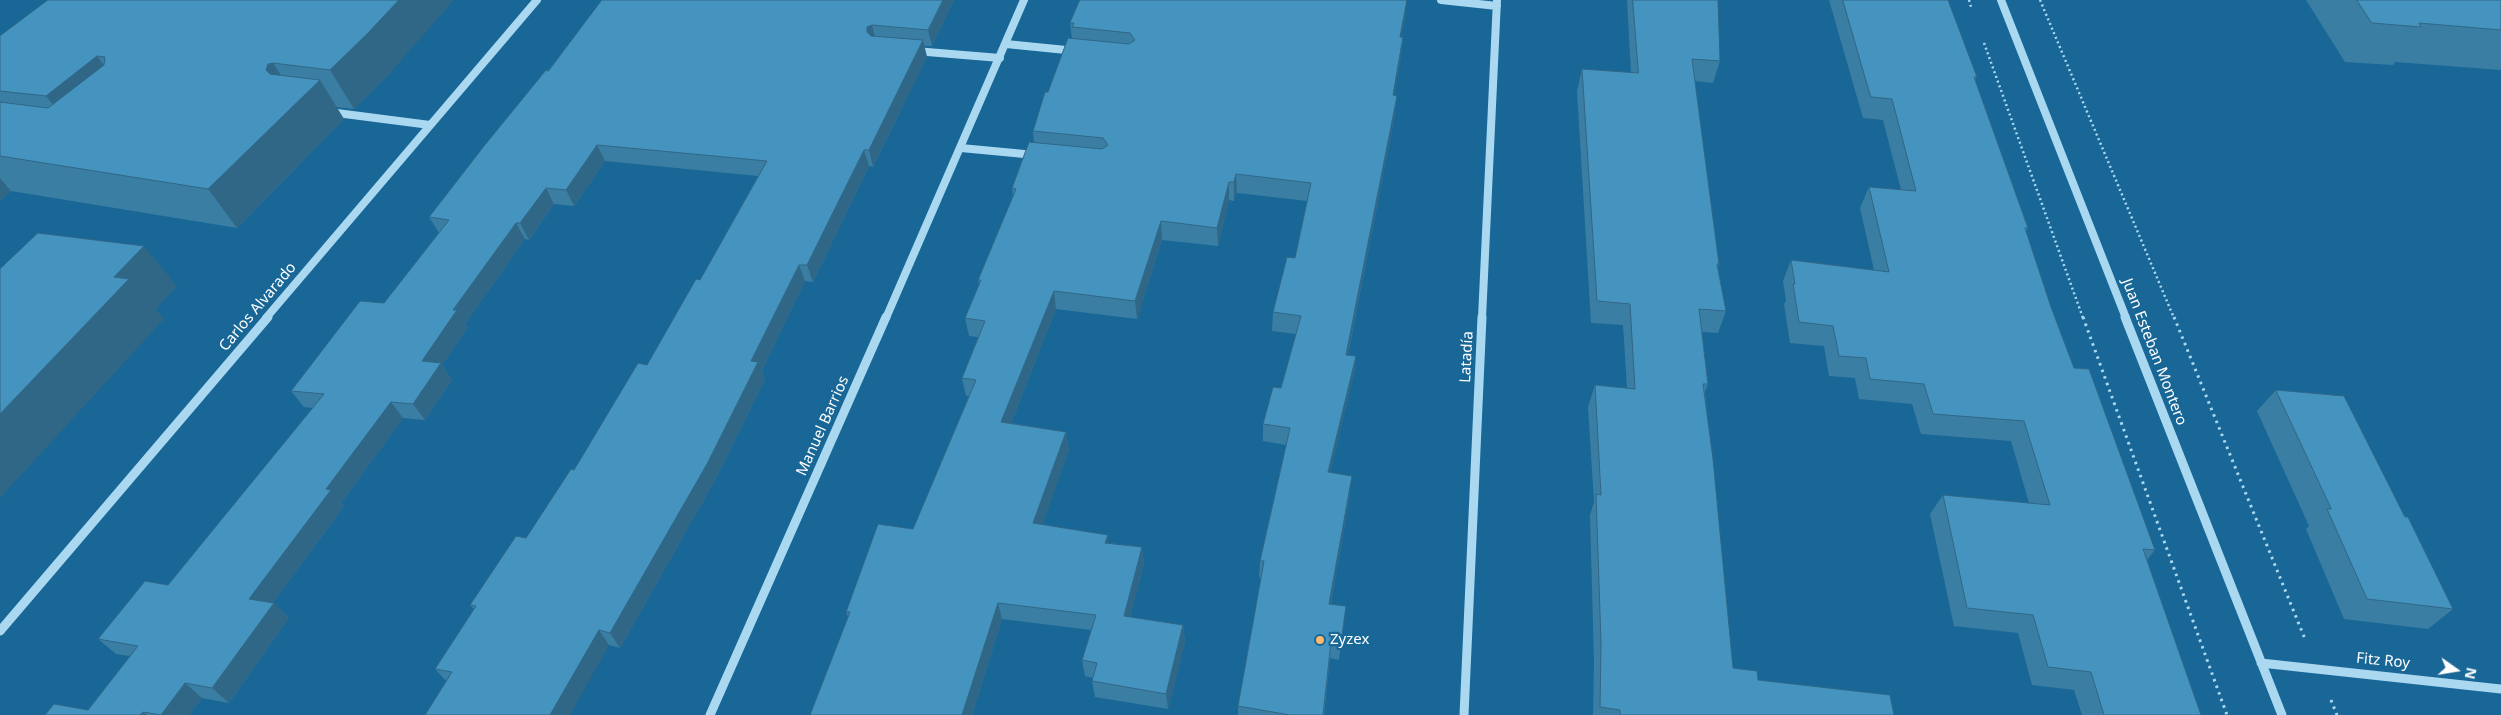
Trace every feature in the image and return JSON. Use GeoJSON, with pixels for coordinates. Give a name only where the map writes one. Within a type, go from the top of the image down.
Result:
{"type":"FeatureCollection","features":[{"type":"Feature","properties":{"kind":"street","name":"Carlos Alvarado"},"geometry":{"type":"LineString","coordinates":[[0,631],[537,0]]}},
{"type":"Feature","properties":{"kind":"street","name":"Manuel Barrios"},"geometry":{"type":"LineString","coordinates":[[710,715],[961,148],[1024,0]]}},
{"type":"Feature","properties":{"kind":"street"},"geometry":{"type":"LineString","coordinates":[[1441,0],[1497,3]]}},
{"type":"Feature","properties":{"kind":"street","name":"Juan Esteban Montero"},"geometry":{"type":"LineString","coordinates":[[2001,0],[2282,715]]}},
{"type":"Feature","properties":{"kind":"street","name":"Latadía"},"geometry":{"type":"LineString","coordinates":[[1464,715],[1497,3]]}},
{"type":"Feature","properties":{"kind":"street"},"geometry":{"type":"LineString","coordinates":[[1006,44],[1084,52]]}},
{"type":"Feature","properties":{"kind":"street"},"geometry":{"type":"LineString","coordinates":[[904,50],[1000,58]]}},
{"type":"Feature","properties":{"kind":"street"},"geometry":{"type":"LineString","coordinates":[[317,110],[430,125]]}},
{"type":"Feature","properties":{"kind":"street"},"geometry":{"type":"LineString","coordinates":[[961,148],[1048,156]]}},
{"type":"Feature","properties":{"kind":"street","name":"Fitz Roy"},"geometry":{"type":"LineString","coordinates":[[2261,663],[2501,689]]}},
{"type":"Feature","properties":{"kind":"path"},"geometry":{"type":"LineString","coordinates":[[1969,0],[1972,9]]}},
{"type":"Feature","properties":{"kind":"path"},"geometry":{"type":"LineString","coordinates":[[2040,0],[2181,334],[2337,715]]}},
{"type":"Feature","properties":{"kind":"path"},"geometry":{"type":"LineString","coordinates":[[1982,36],[2227,715]]}},
{"type":"Feature","properties":{"kind":"building"},"geometry":{"type":"Polygon","coordinates":[[[48,0],[399,0],[330,70],[268,64],[266,70],[270,74],[320,80],[208,189],[0,156],[0,102],[48,108],[104,65],[105,57],[97,56],[46,96],[0,91],[0,36],[48,0]]]}},
{"type":"Feature","properties":{"kind":"building"},"geometry":{"type":"Polygon","coordinates":[[[602,0],[943,0],[928,30],[872,25],[867,27],[867,32],[871,36],[923,40],[869,150],[864,150],[807,265],[799,265],[751,361],[758,362],[707,464],[610,633],[599,630],[550,715],[425,715],[452,672],[435,669],[476,606],[470,605],[516,536],[526,538],[571,469],[574,470],[638,363],[647,365],[696,279],[700,280],[767,161],[597,145],[566,190],[546,188],[520,223],[516,223],[453,310],[457,310],[422,361],[441,363],[413,404],[391,402],[326,489],[331,490],[249,599],[274,603],[212,688],[185,683],[161,715],[143,712],[140,715],[45,715],[54,704],[88,710],[138,646],[98,639],[145,581],[168,585],[324,394],[291,391],[360,301],[384,303],[449,220],[429,217],[484,146],[546,70],[548,71],[602,0]]]}},
{"type":"Feature","properties":{"kind":"building"},"geometry":{"type":"Polygon","coordinates":[[[1080,0],[1407,0],[1400,37],[1403,37],[1393,95],[1397,96],[1346,355],[1356,356],[1328,472],[1352,476],[1329,604],[1346,606],[1341,643],[1331,642],[1323,715],[1290,715],[1238,706],[1264,561],[1260,561],[1290,428],[1263,424],[1273,387],[1281,388],[1301,316],[1273,312],[1287,257],[1295,258],[1311,183],[1236,174],[1234,182],[1229,182],[1217,228],[1161,221],[1135,301],[1054,291],[1001,422],[1066,432],[1033,523],[1108,535],[1105,543],[1142,547],[1124,616],[1183,625],[1166,694],[1092,681],[1097,663],[1082,660],[1096,615],[998,603],[962,715],[810,715],[850,612],[846,612],[878,524],[913,529],[976,380],[962,378],[985,321],[965,318],[981,280],[978,280],[1016,189],[1012,188],[1029,142],[1102,149],[1108,145],[1103,138],[1033,131],[1045,92],[1048,92],[1068,38],[1129,44],[1135,40],[1130,33],[1072,27],[1074,23],[1070,23],[1080,0]]]}},
{"type":"Feature","properties":{"kind":"building"},"geometry":{"type":"Polygon","coordinates":[[[1633,0],[1718,0],[1720,61],[1692,59],[1719,264],[1717,264],[1726,311],[1699,309],[1708,384],[1703,384],[1713,459],[1733,668],[1757,671],[1758,680],[1890,695],[1894,715],[1620,715],[1620,710],[1600,707],[1601,643],[1596,494],[1601,495],[1595,385],[1635,389],[1630,304],[1597,301],[1582,69],[1638,73],[1633,0]]]}},
{"type":"Feature","properties":{"kind":"building"},"geometry":{"type":"Polygon","coordinates":[[[1843,0],[1948,0],[1977,77],[1974,77],[2028,228],[2025,228],[2051,307],[2074,368],[2089,369],[2155,550],[2143,549],[2201,715],[2104,715],[2091,672],[2048,667],[2033,615],[1967,608],[1943,495],[2050,505],[2024,421],[1933,414],[1924,384],[1870,379],[1866,358],[1839,356],[1833,326],[1799,322],[1791,260],[1889,272],[1869,187],[1916,191],[1892,99],[1871,97],[1843,0]]]}},
{"type":"Feature","properties":{"kind":"building"},"geometry":{"type":"Polygon","coordinates":[[[2357,0],[2501,0],[2501,30],[2419,23],[2421,27],[2372,23],[2357,0]]]}},
{"type":"Feature","properties":{"kind":"building"},"geometry":{"type":"Polygon","coordinates":[[[38,233],[144,246],[114,277],[129,279],[0,414],[0,269],[38,233]]]}},
{"type":"Feature","properties":{"kind":"building"},"geometry":{"type":"Polygon","coordinates":[[[2276,390],[2344,396],[2405,517],[2408,517],[2453,609],[2367,599],[2327,509],[2331,509],[2276,390]]]}},
{"type":"Feature","properties":{"kind":"place","name":"Zyzex"},"geometry":{"type":"Point","coordinates":[1320,640]}}]}
